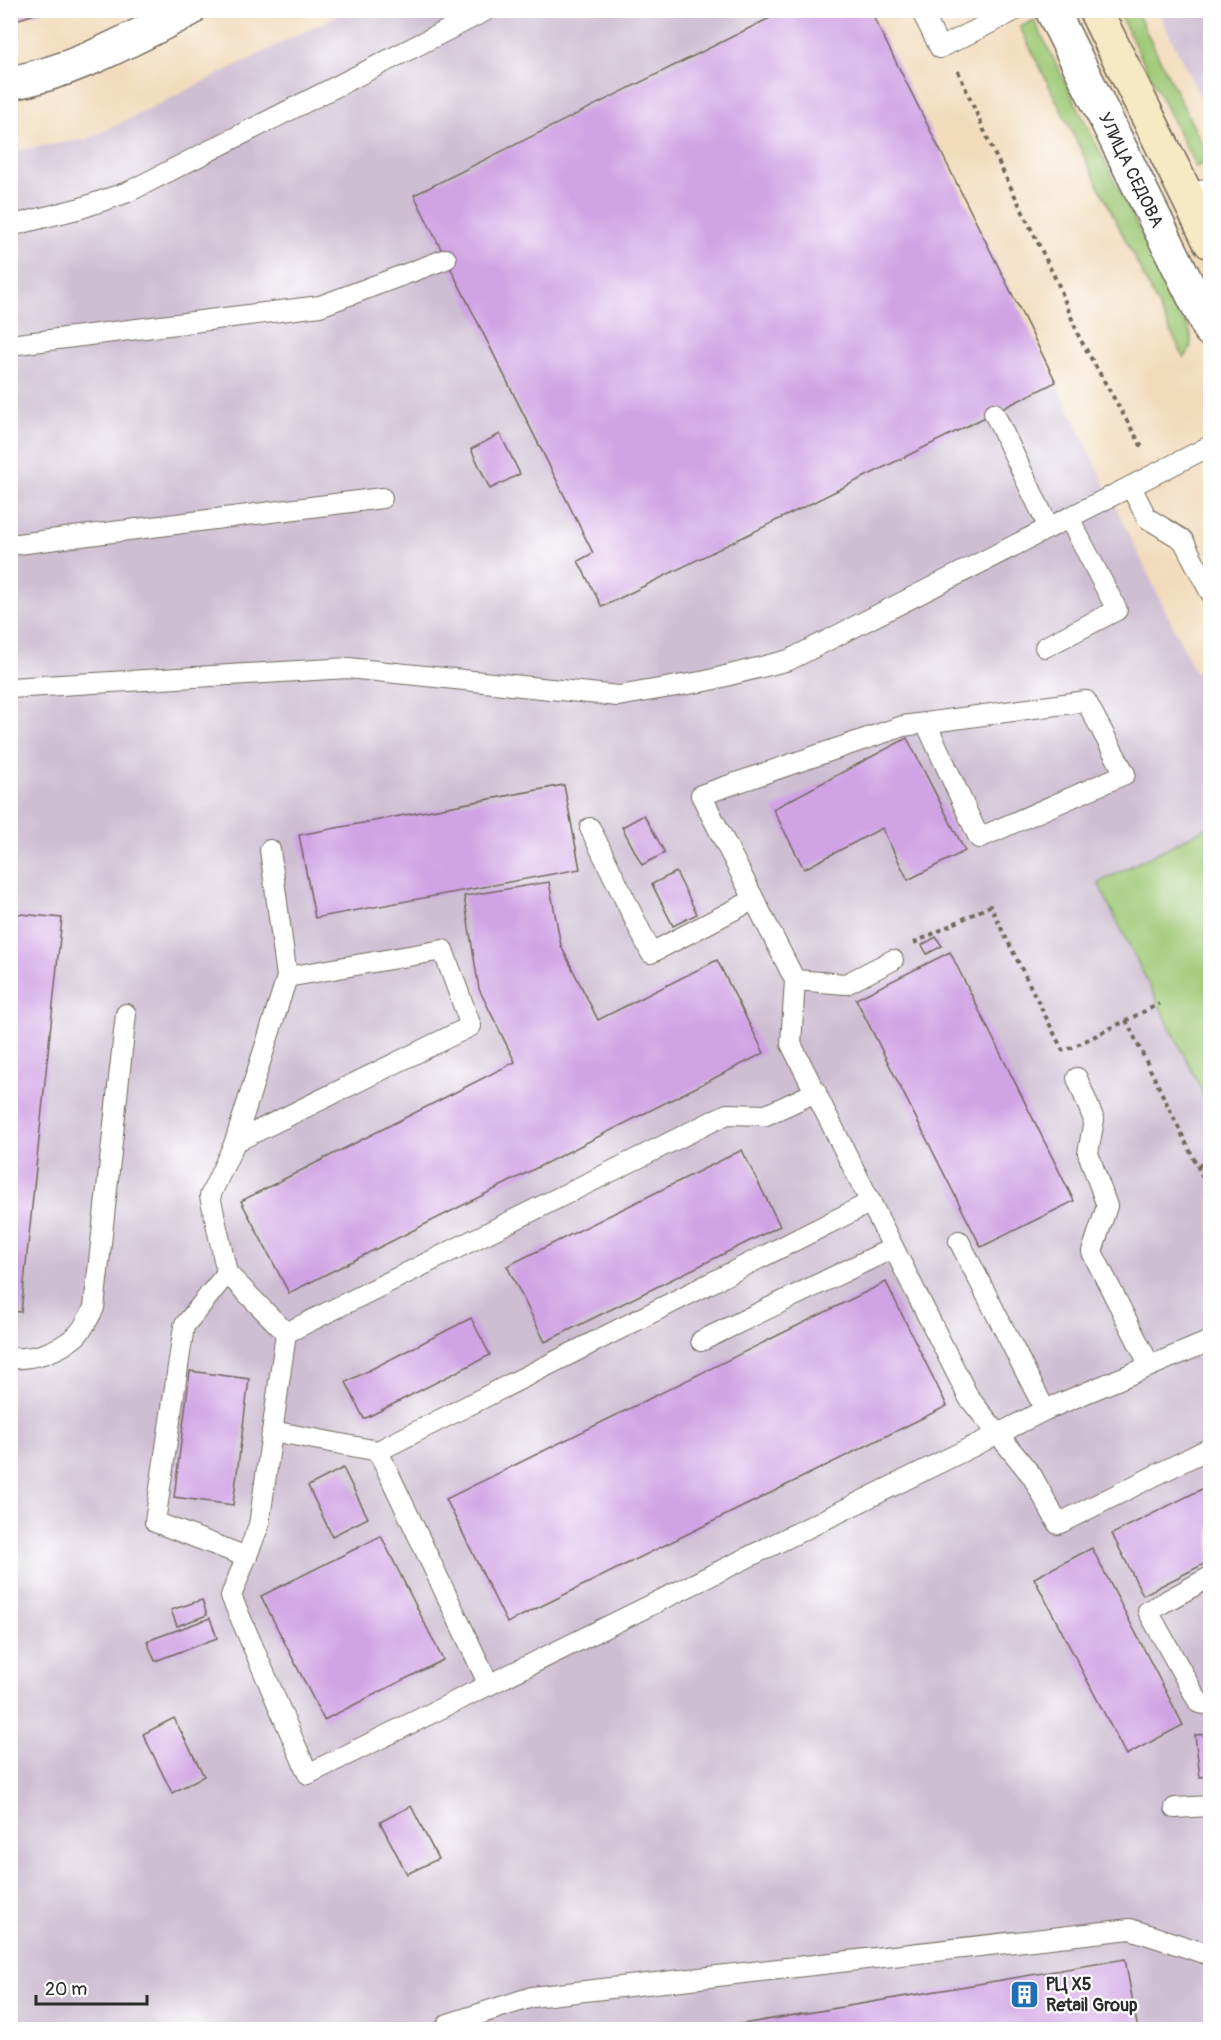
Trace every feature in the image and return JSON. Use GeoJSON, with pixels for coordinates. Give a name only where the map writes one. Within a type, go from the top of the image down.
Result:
{"type":"FeatureCollection","features":[{"type":"Feature","properties":{"kind":"street"},"geometry":{"type":"LineString","coordinates":[[10,83],[35,79],[70,67],[189,10]]}},
{"type":"Feature","properties":{"kind":"street","name":"УЛИЦА СЕДОВА"},"geometry":{"type":"LineString","coordinates":[[1052,10],[1210,330]]}},
{"type":"Feature","properties":{"kind":"street"},"geometry":{"type":"LineString","coordinates":[[1095,10],[1199,193],[1210,242]]}},
{"type":"Feature","properties":{"kind":"lane"},"geometry":{"type":"LineString","coordinates":[[10,226],[81,208],[128,192],[487,10]]}},
{"type":"Feature","properties":{"kind":"lane"},"geometry":{"type":"LineString","coordinates":[[921,10],[940,48],[1016,10]]}},
{"type":"Feature","properties":{"kind":"lane"},"geometry":{"type":"LineString","coordinates":[[10,345],[320,306],[446,259]]}},
{"type":"Feature","properties":{"kind":"lane"},"geometry":{"type":"LineString","coordinates":[[994,413],[1049,528]]}},
{"type":"Feature","properties":{"kind":"lane"},"geometry":{"type":"LineString","coordinates":[[10,687],[348,668],[618,696],[706,681],[789,660],[1210,446]]}},
{"type":"Feature","properties":{"kind":"lane"},"geometry":{"type":"LineString","coordinates":[[1131,487],[1147,518],[1183,540],[1210,592]]}},
{"type":"Feature","properties":{"kind":"lane"},"geometry":{"type":"LineString","coordinates":[[10,545],[382,498]]}},
{"type":"Feature","properties":{"kind":"lane"},"geometry":{"type":"LineString","coordinates":[[1045,647],[1117,610],[1070,518]]}},
{"type":"Feature","properties":{"kind":"lane"},"geometry":{"type":"LineString","coordinates":[[926,723],[979,838],[1125,774],[1086,701],[903,726],[701,795],[795,980],[791,1044],[969,1398],[1032,1476],[1058,1524],[1210,1448]]}},
{"type":"Feature","properties":{"kind":"lane"},"geometry":{"type":"LineString","coordinates":[[590,828],[651,953],[753,900]]}},
{"type":"Feature","properties":{"kind":"lane"},"geometry":{"type":"LineString","coordinates":[[270,850],[287,977],[235,1142],[210,1196],[227,1273],[286,1333]]}},
{"type":"Feature","properties":{"kind":"lane"},"geometry":{"type":"LineString","coordinates":[[235,1142],[471,1026],[442,950],[287,977]]}},
{"type":"Feature","properties":{"kind":"lane"},"geometry":{"type":"LineString","coordinates":[[795,980],[846,984],[893,960]]}},
{"type":"Feature","properties":{"kind":"lane"},"geometry":{"type":"LineString","coordinates":[[10,1358],[19,1359],[51,1352],[77,1335],[94,1308],[126,1014]]}},
{"type":"Feature","properties":{"kind":"lane"},"geometry":{"type":"LineString","coordinates":[[1077,1078],[1094,1120],[1088,1154],[1107,1206],[1092,1252],[1150,1366]]}},
{"type":"Feature","properties":{"kind":"lane"},"geometry":{"type":"LineString","coordinates":[[286,1333],[727,1114],[766,1115],[816,1092]]}},
{"type":"Feature","properties":{"kind":"lane"},"geometry":{"type":"LineString","coordinates":[[272,1431],[378,1451],[871,1202]]}},
{"type":"Feature","properties":{"kind":"lane"},"geometry":{"type":"LineString","coordinates":[[959,1241],[1045,1410]]}},
{"type":"Feature","properties":{"kind":"lane"},"geometry":{"type":"LineString","coordinates":[[701,1341],[893,1248]]}},
{"type":"Feature","properties":{"kind":"lane"},"geometry":{"type":"LineString","coordinates":[[227,1273],[184,1326],[155,1522],[247,1557]]}},
{"type":"Feature","properties":{"kind":"lane"},"geometry":{"type":"LineString","coordinates":[[286,1333],[259,1525],[231,1596],[308,1774],[1045,1410],[1210,1341]]}},
{"type":"Feature","properties":{"kind":"lane"},"geometry":{"type":"LineString","coordinates":[[378,1451],[489,1685]]}},
{"type":"Feature","properties":{"kind":"lane"},"geometry":{"type":"LineString","coordinates":[[1210,1576],[1148,1611],[1199,1703],[1210,1705]]}},
{"type":"Feature","properties":{"kind":"lane"},"geometry":{"type":"LineString","coordinates":[[1174,1808],[1210,1806]]}},
{"type":"Feature","properties":{"kind":"lane"},"geometry":{"type":"LineString","coordinates":[[444,2030],[448,2024],[532,1997],[1130,1929],[1210,1954]]}},
{"type":"Feature","properties":{"kind":"path"},"geometry":{"type":"LineString","coordinates":[[945,46],[1059,286],[1078,338],[1158,473]]}},
{"type":"Feature","properties":{"kind":"path"},"geometry":{"type":"LineString","coordinates":[[893,960],[902,949],[990,906],[1077,1078]]}},
{"type":"Feature","properties":{"kind":"path"},"geometry":{"type":"LineString","coordinates":[[1064,1052],[1159,1004]]}},
{"type":"Feature","properties":{"kind":"path"},"geometry":{"type":"LineString","coordinates":[[1126,1020],[1210,1192]]}},
{"type":"Feature","properties":{"kind":"path"},"geometry":{"type":"LineString","coordinates":[[1198,1166],[1210,1160]]}},
{"type":"Feature","properties":{"kind":"shaded area"},"geometry":{"type":"Polygon","coordinates":[[[346,11],[870,11],[1056,382],[1195,672],[1210,670],[1210,2029],[11,2030],[11,151],[88,139],[346,11]]]}},
{"type":"Feature","properties":{"kind":"shaded area"},"geometry":{"type":"Polygon","coordinates":[[[1158,11],[1210,11],[1210,118],[1158,11]]]}},
{"type":"Feature","properties":{"kind":"green space"},"geometry":{"type":"Polygon","coordinates":[[[1118,11],[1136,11],[1210,160],[1196,167],[1118,11]]]}},
{"type":"Feature","properties":{"kind":"green space"},"geometry":{"type":"Polygon","coordinates":[[[1034,20],[1190,331],[1191,346],[1184,358],[1020,27],[1034,20]]]}},
{"type":"Feature","properties":{"kind":"green space"},"geometry":{"type":"Polygon","coordinates":[[[1210,826],[1210,1107],[1098,883],[1210,826]]]}},
{"type":"Feature","properties":{"kind":"building"},"geometry":{"type":"Polygon","coordinates":[[[10,10],[44,10],[44,11],[10,22],[10,10]]]}},
{"type":"Feature","properties":{"kind":"building"},"geometry":{"type":"Polygon","coordinates":[[[786,10],[870,10],[1056,382],[602,607],[578,561],[593,553],[414,195],[786,10]]]}},
{"type":"Feature","properties":{"kind":"building"},"geometry":{"type":"Polygon","coordinates":[[[500,434],[520,474],[490,489],[471,449],[500,434]]]}},
{"type":"Feature","properties":{"kind":"building"},"geometry":{"type":"Polygon","coordinates":[[[907,738],[965,851],[908,880],[882,828],[804,869],[773,809],[907,738]]]}},
{"type":"Feature","properties":{"kind":"building"},"geometry":{"type":"Polygon","coordinates":[[[564,785],[580,869],[315,918],[299,835],[564,785]]]}},
{"type":"Feature","properties":{"kind":"building"},"geometry":{"type":"Polygon","coordinates":[[[644,815],[665,853],[642,865],[622,827],[644,815]]]}},
{"type":"Feature","properties":{"kind":"building"},"geometry":{"type":"Polygon","coordinates":[[[676,872],[697,914],[673,926],[652,884],[676,872]]]}},
{"type":"Feature","properties":{"kind":"building"},"geometry":{"type":"Polygon","coordinates":[[[549,882],[561,946],[598,1020],[717,960],[764,1053],[289,1293],[241,1201],[515,1062],[479,989],[464,896],[549,882]]]}},
{"type":"Feature","properties":{"kind":"building"},"geometry":{"type":"Polygon","coordinates":[[[10,913],[62,918],[21,1312],[10,1311],[10,913]]]}},
{"type":"Feature","properties":{"kind":"building"},"geometry":{"type":"Polygon","coordinates":[[[936,937],[942,946],[927,954],[922,945],[936,937]]]}},
{"type":"Feature","properties":{"kind":"building"},"geometry":{"type":"Polygon","coordinates":[[[950,952],[1074,1201],[981,1247],[856,999],[950,952]]]}},
{"type":"Feature","properties":{"kind":"building"},"geometry":{"type":"Polygon","coordinates":[[[742,1150],[780,1226],[545,1342],[507,1266],[742,1150]]]}},
{"type":"Feature","properties":{"kind":"building"},"geometry":{"type":"Polygon","coordinates":[[[886,1282],[947,1406],[507,1623],[446,1499],[886,1282]]]}},
{"type":"Feature","properties":{"kind":"building"},"geometry":{"type":"Polygon","coordinates":[[[471,1318],[490,1355],[364,1419],[346,1382],[471,1318]]]}},
{"type":"Feature","properties":{"kind":"building"},"geometry":{"type":"Polygon","coordinates":[[[190,1371],[249,1379],[233,1505],[174,1497],[190,1371]]]}},
{"type":"Feature","properties":{"kind":"building"},"geometry":{"type":"Polygon","coordinates":[[[343,1468],[368,1518],[332,1536],[308,1486],[343,1468]]]}},
{"type":"Feature","properties":{"kind":"building"},"geometry":{"type":"Polygon","coordinates":[[[1210,1485],[1210,1561],[1143,1595],[1112,1534],[1210,1485]]]}},
{"type":"Feature","properties":{"kind":"building"},"geometry":{"type":"Polygon","coordinates":[[[381,1536],[443,1660],[324,1720],[261,1596],[381,1536]]]}},
{"type":"Feature","properties":{"kind":"building"},"geometry":{"type":"Polygon","coordinates":[[[1092,1548],[1183,1725],[1126,1755],[1034,1578],[1092,1548]]]}},
{"type":"Feature","properties":{"kind":"building"},"geometry":{"type":"Polygon","coordinates":[[[202,1600],[207,1615],[177,1626],[171,1610],[202,1600]]]}},
{"type":"Feature","properties":{"kind":"building"},"geometry":{"type":"Polygon","coordinates":[[[210,1618],[217,1638],[155,1661],[147,1641],[210,1618]]]}},
{"type":"Feature","properties":{"kind":"building"},"geometry":{"type":"Polygon","coordinates":[[[174,1718],[204,1776],[172,1793],[143,1734],[174,1718]]]}},
{"type":"Feature","properties":{"kind":"building"},"geometry":{"type":"Polygon","coordinates":[[[1210,1734],[1210,1776],[1200,1777],[1195,1735],[1210,1734]]]}},
{"type":"Feature","properties":{"kind":"building"},"geometry":{"type":"Polygon","coordinates":[[[411,1806],[438,1859],[407,1874],[380,1822],[411,1806]]]}},
{"type":"Feature","properties":{"kind":"building","name":"РЦ X5 Retail Group"},"geometry":{"type":"Polygon","coordinates":[[[1125,1959],[1138,2030],[719,2030],[719,2028],[1125,1959]]]}},
{"type":"Feature","properties":{"kind":"place","name":"РЦ X5 Retail Group"},"geometry":{"type":"Point","coordinates":[1025,1994]}}]}
